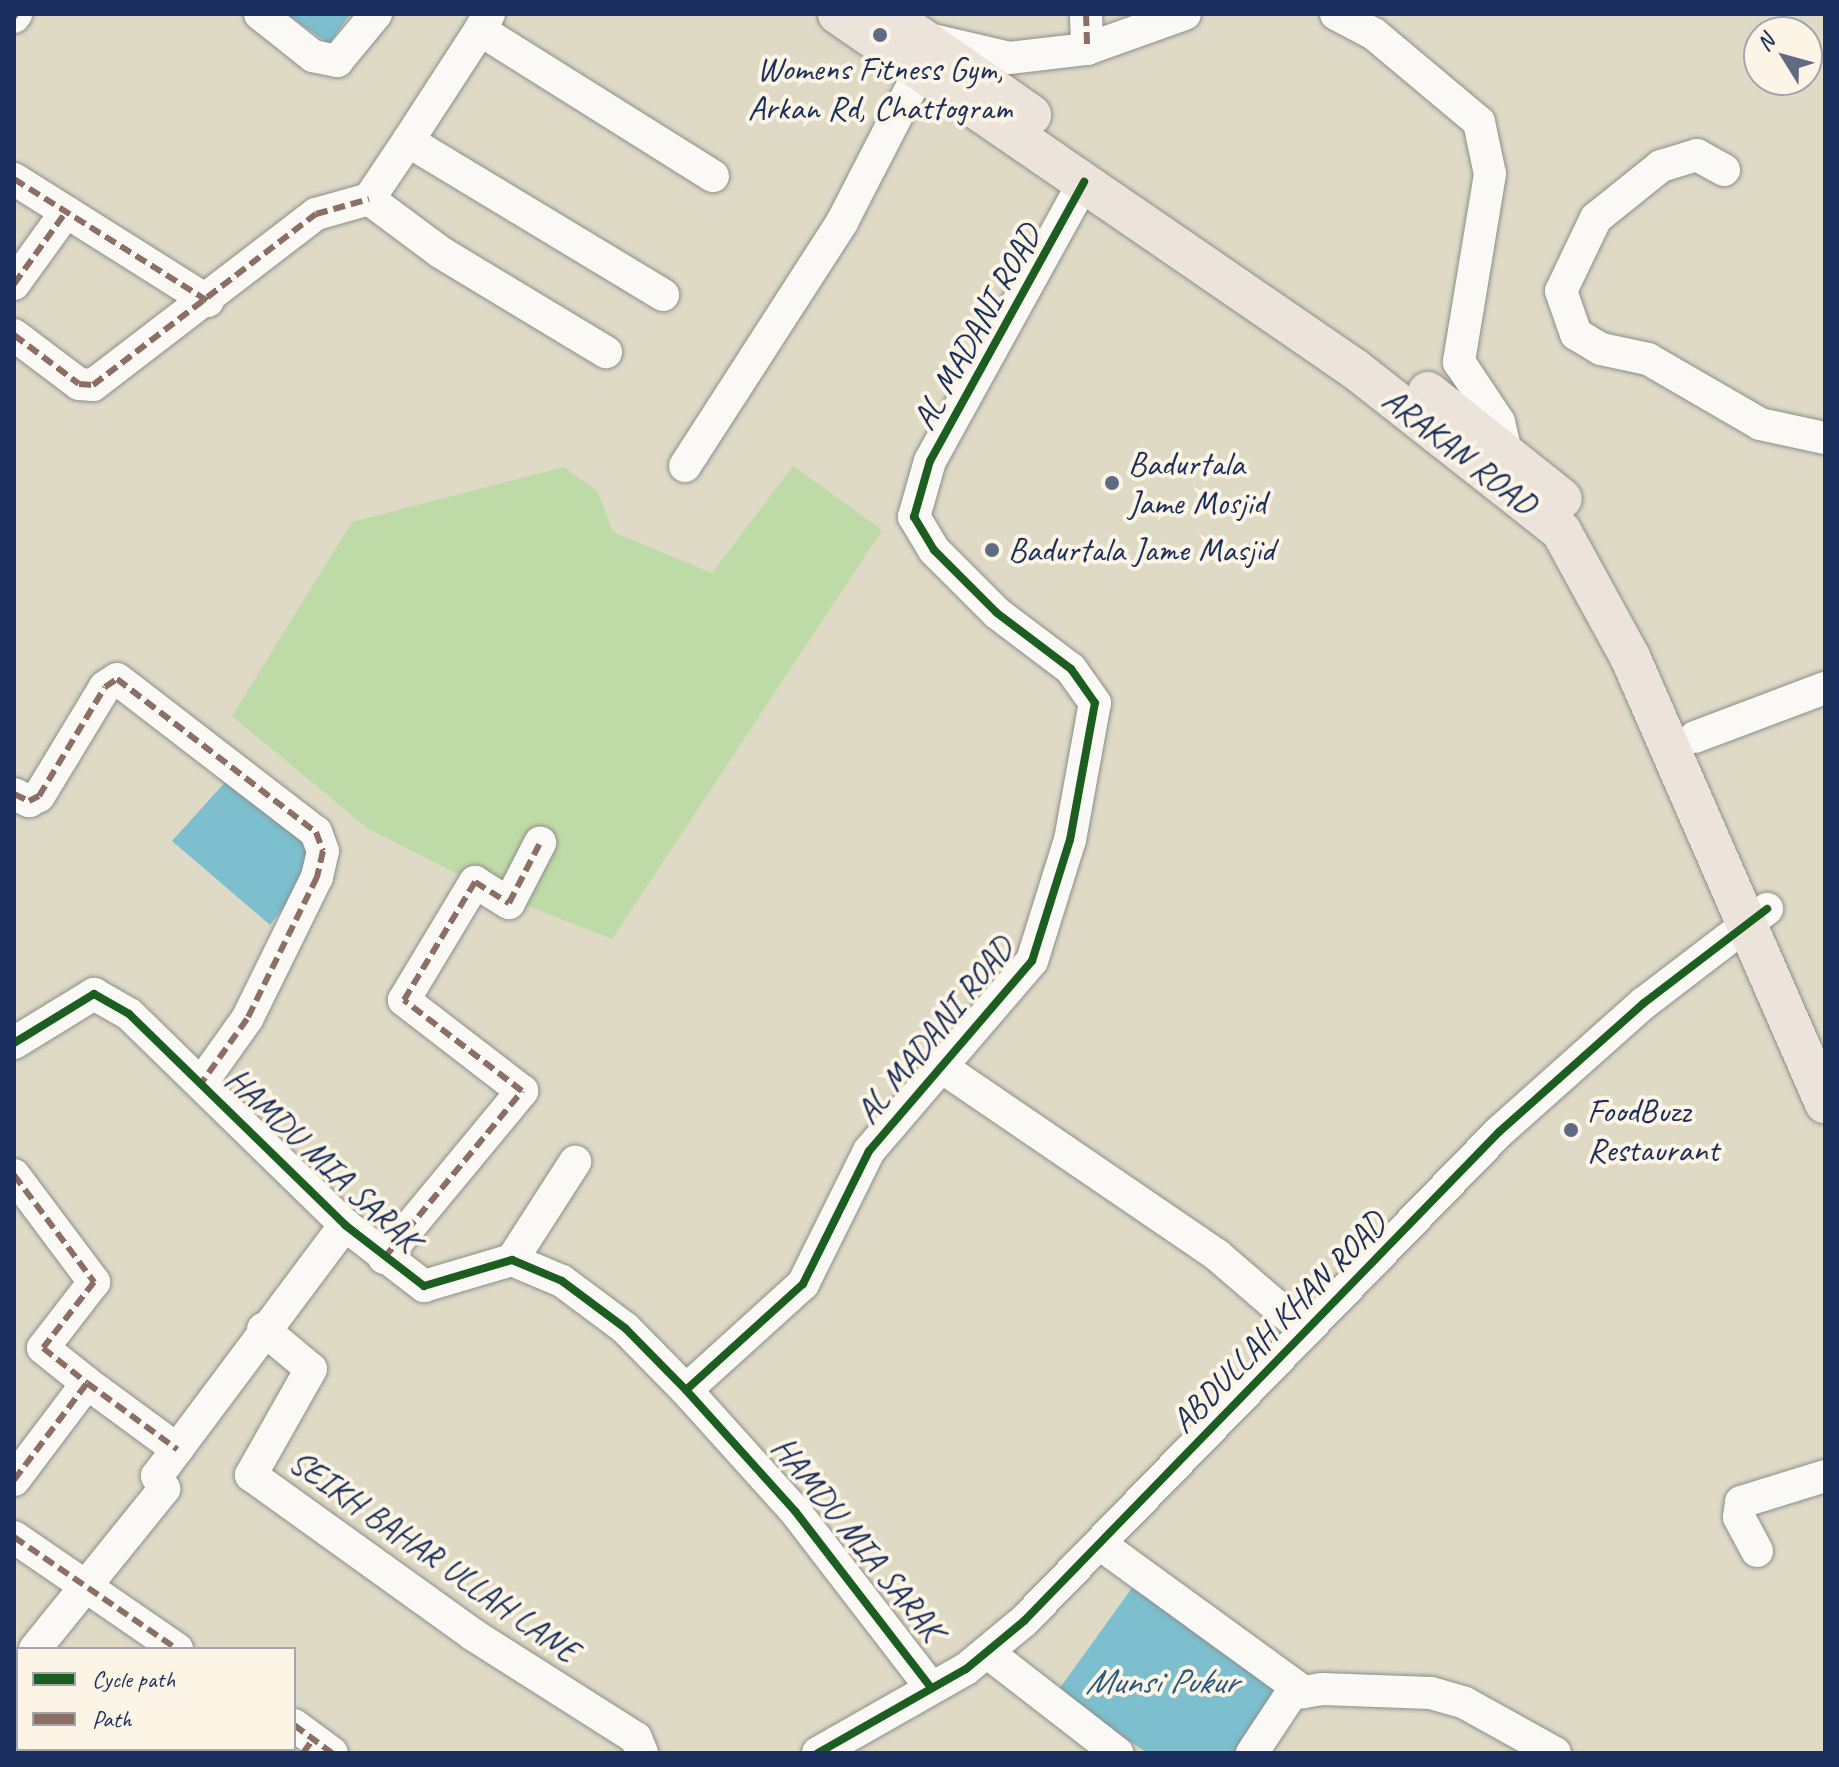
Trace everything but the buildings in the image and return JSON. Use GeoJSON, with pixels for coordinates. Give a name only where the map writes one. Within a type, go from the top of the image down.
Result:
{"type":"FeatureCollection","features":[{"type":"Feature","properties":{"kind":"main road","name":"ARAKAN ROAD"},"geometry":{"type":"LineString","coordinates":[[838,14],[907,41],[1505,447],[1591,533],[1695,737],[1825,1103]]}},
{"type":"Feature","properties":{"kind":"main road","name":"ARAKAN ROAD"},"geometry":{"type":"LineString","coordinates":[[907,41],[1084,182],[1355,369],[1561,531],[1630,657],[1825,1053]]}},
{"type":"Feature","properties":{"kind":"street"},"geometry":{"type":"LineString","coordinates":[[260,14],[313,56],[337,61],[376,14]]}},
{"type":"Feature","properties":{"kind":"street"},"geometry":{"type":"LineString","coordinates":[[1086,14],[1087,49]]}},
{"type":"Feature","properties":{"kind":"street"},"geometry":{"type":"LineString","coordinates":[[685,466],[842,222],[907,41],[1009,58],[1087,49],[1185,14]]}},
{"type":"Feature","properties":{"kind":"street"},"geometry":{"type":"LineString","coordinates":[[1336,14],[1374,34],[1479,122],[1490,174],[1459,362],[1499,422],[1505,447]]}},
{"type":"Feature","properties":{"kind":"street"},"geometry":{"type":"LineString","coordinates":[[14,335],[79,384],[93,385],[208,301],[316,214],[369,199],[485,22],[713,176]]}},
{"type":"Feature","properties":{"kind":"street"},"geometry":{"type":"LineString","coordinates":[[408,141],[663,295]]}},
{"type":"Feature","properties":{"kind":"street"},"geometry":{"type":"LineString","coordinates":[[1724,170],[1697,155],[1661,166],[1596,218],[1561,291],[1576,334],[1601,349],[1648,359],[1760,424],[1825,438]]}},
{"type":"Feature","properties":{"kind":"street"},"geometry":{"type":"LineString","coordinates":[[14,179],[208,301]]}},
{"type":"Feature","properties":{"kind":"street","name":"AL MADANI ROAD"},"geometry":{"type":"LineString","coordinates":[[686,1390],[803,1284],[869,1151],[1032,961],[1070,840],[1095,703],[1071,669],[997,613],[934,550],[914,517],[930,461],[1084,182]]}},
{"type":"Feature","properties":{"kind":"street"},"geometry":{"type":"LineString","coordinates":[[369,199],[440,252],[606,352]]}},
{"type":"Feature","properties":{"kind":"street"},"geometry":{"type":"LineString","coordinates":[[14,284],[66,212]]}},
{"type":"Feature","properties":{"kind":"street"},"geometry":{"type":"LineString","coordinates":[[14,794],[29,801],[39,796],[105,687],[117,679],[316,832],[323,851],[317,877],[247,1019],[202,1082]]}},
{"type":"Feature","properties":{"kind":"street"},"geometry":{"type":"LineString","coordinates":[[1695,737],[1825,688]]}},
{"type":"Feature","properties":{"kind":"street"},"geometry":{"type":"LineString","coordinates":[[384,1258],[522,1091],[404,1000],[475,882],[509,903],[540,843]]}},
{"type":"Feature","properties":{"kind":"street","name":"ABDULLAH KHAN ROAD"},"geometry":{"type":"LineString","coordinates":[[818,1753],[987,1652],[1100,1544],[1303,1329],[1549,1084],[1757,916]]}},
{"type":"Feature","properties":{"kind":"street","name":"HAMDU MIA SARAK"},"geometry":{"type":"LineString","coordinates":[[14,1043],[94,994],[129,1014],[345,1225],[424,1286],[512,1260],[562,1281],[625,1328],[686,1390],[795,1511],[930,1686]]}},
{"type":"Feature","properties":{"kind":"street"},"geometry":{"type":"LineString","coordinates":[[943,1068],[1217,1255],[1303,1329]]}},
{"type":"Feature","properties":{"kind":"street"},"geometry":{"type":"LineString","coordinates":[[512,1260],[575,1162]]}},
{"type":"Feature","properties":{"kind":"street"},"geometry":{"type":"LineString","coordinates":[[14,1175],[94,1282],[43,1348],[177,1449]]}},
{"type":"Feature","properties":{"kind":"street"},"geometry":{"type":"LineString","coordinates":[[37,1647],[164,1489],[156,1478],[263,1329],[345,1225]]}},
{"type":"Feature","properties":{"kind":"street","name":"SEIKH BAHAR ULLAH LANE"},"geometry":{"type":"LineString","coordinates":[[263,1329],[311,1369],[251,1475],[472,1634],[636,1738],[642,1753]]}},
{"type":"Feature","properties":{"kind":"street"},"geometry":{"type":"LineString","coordinates":[[14,1480],[87,1383]]}},
{"type":"Feature","properties":{"kind":"street"},"geometry":{"type":"LineString","coordinates":[[1757,1551],[1739,1517],[1741,1502],[1825,1476]]}},
{"type":"Feature","properties":{"kind":"street"},"geometry":{"type":"LineString","coordinates":[[14,1537],[174,1647]]}},
{"type":"Feature","properties":{"kind":"street"},"geometry":{"type":"LineString","coordinates":[[1100,1544],[1304,1692]]}},
{"type":"Feature","properties":{"kind":"street"},"geometry":{"type":"LineString","coordinates":[[987,1652],[1117,1753]]}},
{"type":"Feature","properties":{"kind":"street"},"geometry":{"type":"LineString","coordinates":[[1252,1753],[1291,1694],[1304,1692],[1431,1693],[1465,1703],[1555,1753]]}},
{"type":"Feature","properties":{"kind":"green space"},"geometry":{"type":"Polygon","coordinates":[[[793,466],[882,530],[612,939],[495,893],[367,828],[232,716],[352,522],[564,467],[598,492],[613,532],[712,573],[793,466]]]}},
{"type":"Feature","properties":{"kind":"water"},"geometry":{"type":"Polygon","coordinates":[[[287,14],[350,14],[329,44],[287,14]]]}},
{"type":"Feature","properties":{"kind":"water"},"geometry":{"type":"Polygon","coordinates":[[[228,779],[310,847],[308,876],[270,925],[172,841],[228,779]]]}},
{"type":"Feature","properties":{"kind":"water","name":"Munsi Pukur"},"geometry":{"type":"Polygon","coordinates":[[[1137,1581],[1277,1689],[1235,1753],[1147,1753],[1057,1692],[1137,1581]]]}},
{"type":"Feature","properties":{"kind":"water"},"geometry":{"type":"Polygon","coordinates":[[[69,1751],[138,1751],[68,1753],[69,1751]]]}},
{"type":"Feature","properties":{"kind":"marked path"},"geometry":{"type":"LineString","coordinates":[[1086,14],[1087,49]]}},
{"type":"Feature","properties":{"kind":"marked path"},"geometry":{"type":"LineString","coordinates":[[14,179],[208,301]]}},
{"type":"Feature","properties":{"kind":"marked path"},"geometry":{"type":"LineString","coordinates":[[14,335],[79,384],[93,385],[316,214],[369,199]]}},
{"type":"Feature","properties":{"kind":"marked path"},"geometry":{"type":"LineString","coordinates":[[14,284],[66,212]]}},
{"type":"Feature","properties":{"kind":"marked path"},"geometry":{"type":"LineString","coordinates":[[14,794],[29,801],[39,796],[105,687],[117,679],[316,832],[323,851],[317,877],[247,1019],[202,1082]]}},
{"type":"Feature","properties":{"kind":"marked path"},"geometry":{"type":"LineString","coordinates":[[384,1258],[522,1091],[404,1000],[475,882],[509,903],[540,843]]}},
{"type":"Feature","properties":{"kind":"marked path"},"geometry":{"type":"LineString","coordinates":[[14,1175],[94,1282],[43,1348],[87,1383]]}},
{"type":"Feature","properties":{"kind":"marked path"},"geometry":{"type":"LineString","coordinates":[[14,1480],[87,1383],[177,1449]]}},
{"type":"Feature","properties":{"kind":"marked path"},"geometry":{"type":"LineString","coordinates":[[14,1537],[174,1647]]}},
{"type":"Feature","properties":{"kind":"marked path"},"geometry":{"type":"LineString","coordinates":[[296,1726],[332,1753]]}},
{"type":"Feature","properties":{"kind":"marked path"},"geometry":{"type":"LineString","coordinates":[[303,1753],[314,1738]]}},
{"type":"Feature","properties":{"kind":"cycle path"},"geometry":{"type":"LineString","coordinates":[[686,1390],[803,1284],[869,1151],[1032,961],[1070,840],[1095,703],[1071,669],[997,613],[934,550],[914,517],[930,461],[1084,182]]}},
{"type":"Feature","properties":{"kind":"cycle path"},"geometry":{"type":"LineString","coordinates":[[818,1753],[966,1669],[1024,1621],[1499,1132],[1644,1003],[1767,909]]}},
{"type":"Feature","properties":{"kind":"cycle path"},"geometry":{"type":"LineString","coordinates":[[14,1043],[94,994],[129,1014],[345,1225],[424,1286],[512,1260],[562,1281],[625,1328],[686,1390],[795,1511],[930,1686]]}},
{"type":"Feature","properties":{"kind":"place","name":"Womens Fitness Gym, Arkan Rd, Chattogram"},"geometry":{"type":"Point","coordinates":[880,35]}},
{"type":"Feature","properties":{"kind":"place","name":"Badurtala Jame Mosjid"},"geometry":{"type":"Point","coordinates":[1112,483]}},
{"type":"Feature","properties":{"kind":"place","name":"Badurtala Jame Masjid"},"geometry":{"type":"Point","coordinates":[992,550]}},
{"type":"Feature","properties":{"kind":"place","name":"FoodBuzz Restaurant"},"geometry":{"type":"Point","coordinates":[1571,1130]}}]}
